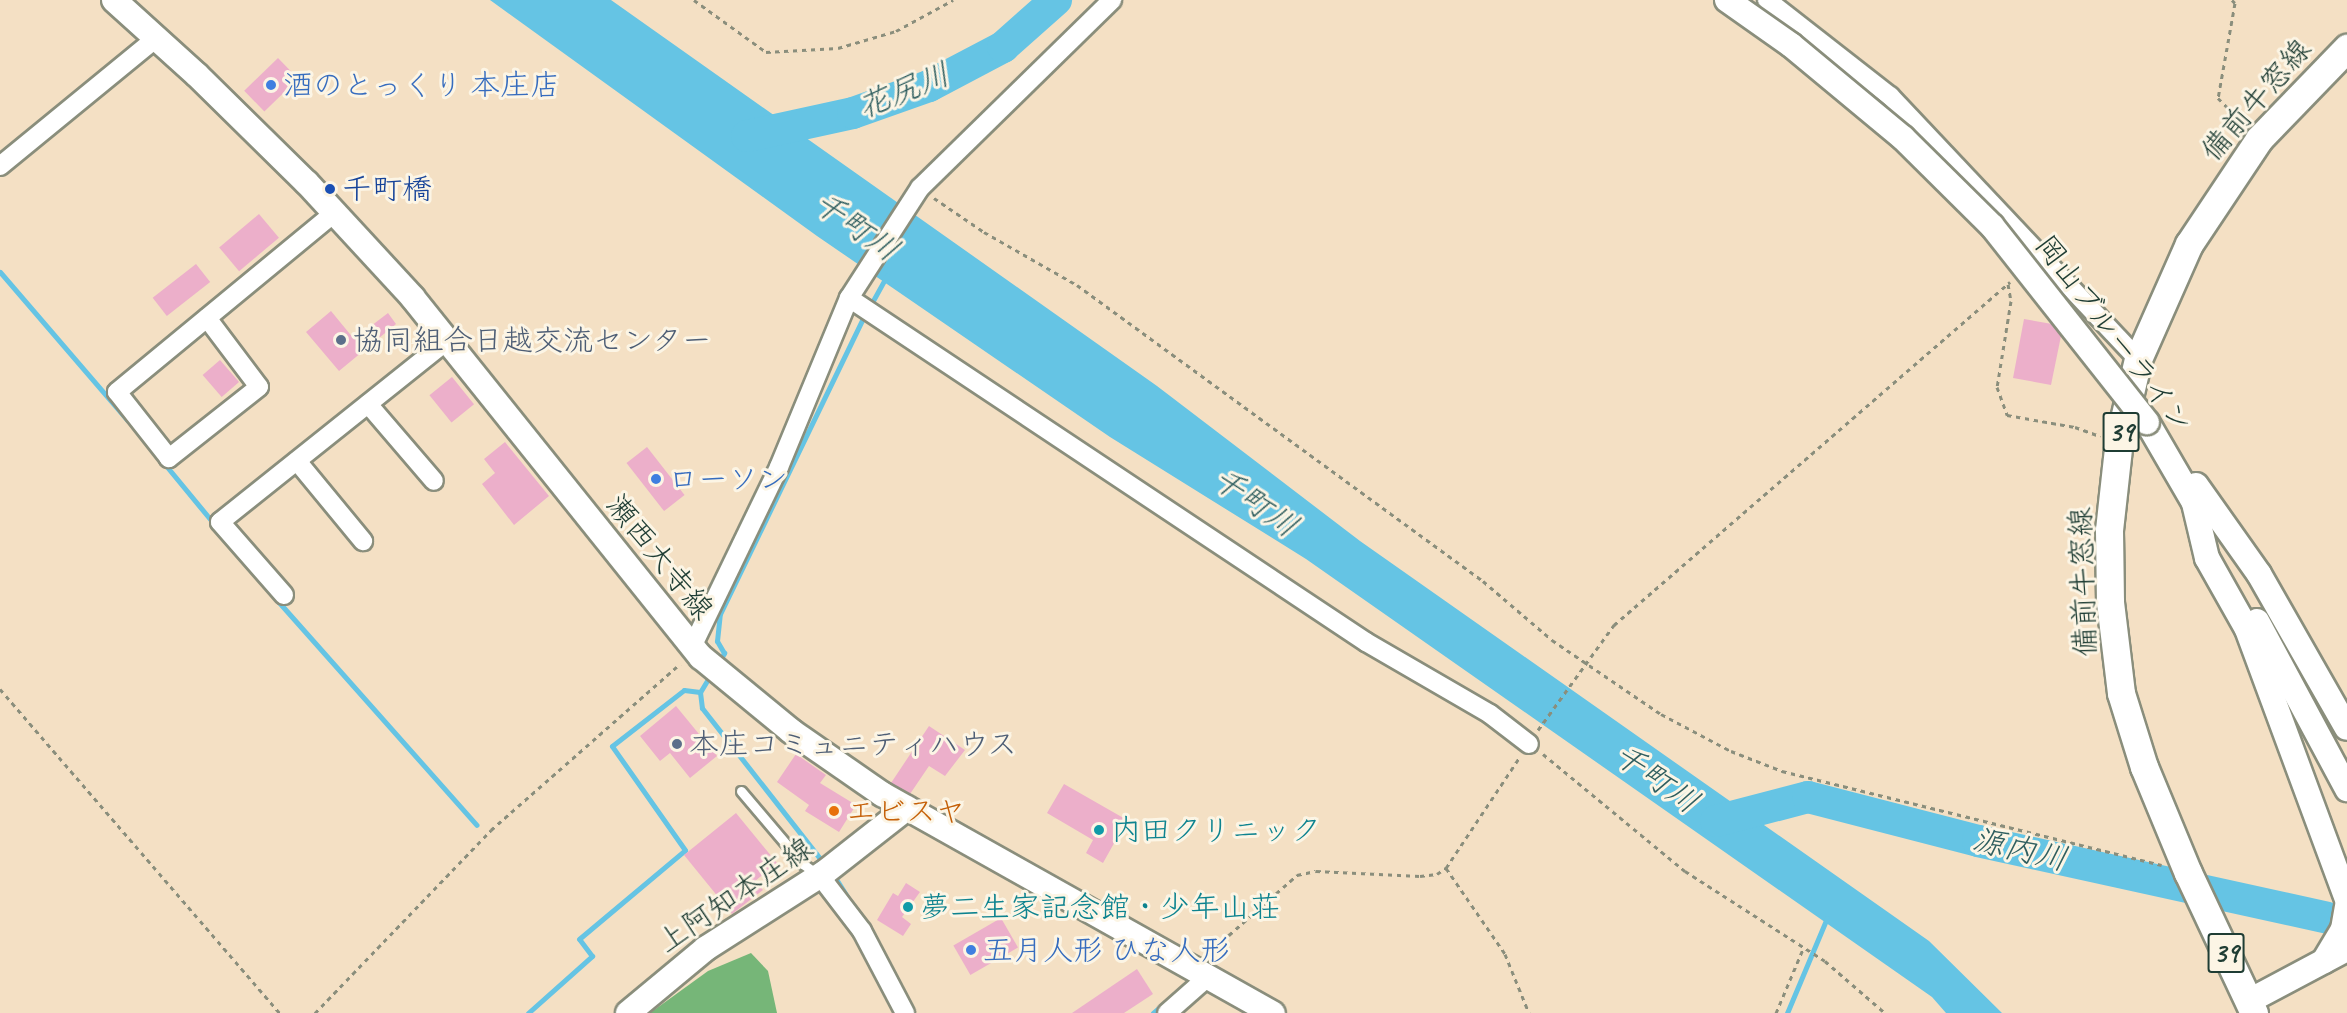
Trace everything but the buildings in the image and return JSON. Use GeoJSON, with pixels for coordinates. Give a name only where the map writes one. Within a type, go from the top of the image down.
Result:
{"type":"FeatureCollection","features":[{"type":"Feature","properties":{"kind":"main road","name":"瀬西大寺線"},"geometry":{"type":"LineString","coordinates":[[114,0],[197,75],[334,213],[447,341],[697,652],[733,684],[809,744],[907,808],[1273,1013]]}},
{"type":"Feature","properties":{"kind":"main road","name":"岡山ブルーライン"},"geometry":{"type":"LineString","coordinates":[[1728,0],[1791,45],[1903,138],[1992,226],[2057,303],[2147,422],[2193,499],[2347,789]]}},
{"type":"Feature","properties":{"kind":"main road","name":"備前牛窓線"},"geometry":{"type":"LineString","coordinates":[[2251,1007],[2190,877],[2144,767],[2121,693],[2110,602],[2109,530],[2119,440],[2138,359],[2189,244],[2259,139],[2347,48]]}},
{"type":"Feature","properties":{"kind":"main road"},"geometry":{"type":"LineString","coordinates":[[2147,422],[2259,574],[2347,728]]}},
{"type":"Feature","properties":{"kind":"main road"},"geometry":{"type":"LineString","coordinates":[[2193,499],[2207,558],[2247,629],[2347,900]]}},
{"type":"Feature","properties":{"kind":"main road","name":"上阿知本庄線"},"geometry":{"type":"LineString","coordinates":[[628,1013],[705,949],[826,871],[907,808]]}},
{"type":"Feature","properties":{"kind":"main road"},"geometry":{"type":"LineString","coordinates":[[2323,963],[2343,929],[2347,906]]}},
{"type":"Feature","properties":{"kind":"main road"},"geometry":{"type":"LineString","coordinates":[[2251,1007],[2347,949]]}},
{"type":"Feature","properties":{"kind":"main road"},"geometry":{"type":"LineString","coordinates":[[2323,963],[2347,962]]}},
{"type":"Feature","properties":{"kind":"street"},"geometry":{"type":"LineString","coordinates":[[697,652],[779,467],[849,298],[861,278],[916,193],[1112,0]]}},
{"type":"Feature","properties":{"kind":"street"},"geometry":{"type":"LineString","coordinates":[[1767,0],[1890,96],[2138,359]]}},
{"type":"Feature","properties":{"kind":"street"},"geometry":{"type":"LineString","coordinates":[[0,166],[155,39]]}},
{"type":"Feature","properties":{"kind":"street"},"geometry":{"type":"LineString","coordinates":[[207,318],[259,387],[169,458],[117,392],[334,213]]}},
{"type":"Feature","properties":{"kind":"street"},"geometry":{"type":"LineString","coordinates":[[849,298],[1366,642],[1490,714],[1531,742]]}},
{"type":"Feature","properties":{"kind":"street"},"geometry":{"type":"LineString","coordinates":[[284,595],[220,522],[447,341]]}},
{"type":"Feature","properties":{"kind":"street"},"geometry":{"type":"LineString","coordinates":[[368,404],[434,481]]}},
{"type":"Feature","properties":{"kind":"street"},"geometry":{"type":"LineString","coordinates":[[297,461],[363,541]]}},
{"type":"Feature","properties":{"kind":"street"},"geometry":{"type":"LineString","coordinates":[[826,871],[862,932],[905,1013]]}},
{"type":"Feature","properties":{"kind":"street"},"geometry":{"type":"LineString","coordinates":[[1167,1013],[1209,976]]}},
{"type":"Feature","properties":{"kind":"lane"},"geometry":{"type":"LineString","coordinates":[[741,791],[803,864],[826,871]]}},
{"type":"Feature","properties":{"kind":"path"},"geometry":{"type":"LineString","coordinates":[[694,0],[766,52],[838,48],[896,31],[953,0]]}},
{"type":"Feature","properties":{"kind":"path"},"geometry":{"type":"LineString","coordinates":[[2232,0],[2235,3],[2218,98],[2259,139]]}},
{"type":"Feature","properties":{"kind":"path"},"geometry":{"type":"LineString","coordinates":[[916,193],[1077,285],[1483,581],[1552,640],[1661,714],[1731,751],[1782,771],[2101,852],[2170,867],[2190,877]]}},
{"type":"Feature","properties":{"kind":"path"},"geometry":{"type":"LineString","coordinates":[[1188,964],[1229,935],[1297,875],[1316,871],[1420,876],[1446,868],[1585,661],[1614,625],[2016,277]]}},
{"type":"Feature","properties":{"kind":"path"},"geometry":{"type":"LineString","coordinates":[[2008,284],[2011,301],[1997,387],[2007,415],[2119,440]]}},
{"type":"Feature","properties":{"kind":"path"},"geometry":{"type":"LineString","coordinates":[[315,1013],[491,830],[697,652]]}},
{"type":"Feature","properties":{"kind":"path"},"geometry":{"type":"LineString","coordinates":[[0,689],[280,1013]]}},
{"type":"Feature","properties":{"kind":"path"},"geometry":{"type":"LineString","coordinates":[[1531,742],[1686,871],[1825,961],[1885,1013]]}},
{"type":"Feature","properties":{"kind":"path"},"geometry":{"type":"LineString","coordinates":[[1446,868],[1505,954],[1529,1013]]}},
{"type":"Feature","properties":{"kind":"path"},"geometry":{"type":"LineString","coordinates":[[1776,1013],[1805,950]]}},
{"type":"Feature","properties":{"kind":"green space"},"geometry":{"type":"Polygon","coordinates":[[[751,953],[768,971],[777,1013],[650,1013],[708,971],[751,953]]]}},
{"type":"Feature","properties":{"kind":"water","name":"千町川"},"geometry":{"type":"Polygon","coordinates":[[[490,0],[611,0],[1157,386],[1360,541],[1929,941],[2002,1013],[1946,1013],[1932,997],[1306,559],[1110,437],[817,236],[490,0]]]}},
{"type":"Feature","properties":{"kind":"waterway","name":"花尻川"},"geometry":{"type":"LineString","coordinates":[[747,136],[853,113],[929,86],[1003,47],[1056,0]]}},
{"type":"Feature","properties":{"kind":"waterway"},"geometry":{"type":"LineString","coordinates":[[0,272],[128,421]]}},
{"type":"Feature","properties":{"kind":"waterway","name":"千町川"},"geometry":{"type":"LineString","coordinates":[[870,306],[887,275]]}},
{"type":"Feature","properties":{"kind":"waterway"},"geometry":{"type":"LineString","coordinates":[[718,664],[724,653],[717,641],[720,614],[865,314]]}},
{"type":"Feature","properties":{"kind":"waterway"},"geometry":{"type":"LineString","coordinates":[[163,462],[215,525]]}},
{"type":"Feature","properties":{"kind":"waterway"},"geometry":{"type":"LineString","coordinates":[[276,599],[477,825]]}},
{"type":"Feature","properties":{"kind":"waterway"},"geometry":{"type":"LineString","coordinates":[[711,674],[700,692],[702,708],[825,865]]}},
{"type":"Feature","properties":{"kind":"waterway"},"geometry":{"type":"LineString","coordinates":[[528,1013],[592,956],[579,939],[685,850],[612,746],[684,690],[700,692]]}},
{"type":"Feature","properties":{"kind":"waterway","name":"源内川"},"geometry":{"type":"LineString","coordinates":[[1716,821],[1808,797],[1978,841],[2327,918]]}},
{"type":"Feature","properties":{"kind":"waterway"},"geometry":{"type":"LineString","coordinates":[[833,874],[854,907]]}},
{"type":"Feature","properties":{"kind":"waterway"},"geometry":{"type":"LineString","coordinates":[[1787,1013],[1827,918]]}},
{"type":"Feature","properties":{"kind":"waterway"},"geometry":{"type":"LineString","coordinates":[[1153,1013],[1167,1001]]}},
{"type":"Feature","properties":{"kind":"place","name":"酒のとっくり 本庄店"},"geometry":{"type":"Point","coordinates":[271,85]}},
{"type":"Feature","properties":{"kind":"place","name":"千町橋"},"geometry":{"type":"Point","coordinates":[330,189]}},
{"type":"Feature","properties":{"kind":"place","name":"協同組合日越交流センター"},"geometry":{"type":"Point","coordinates":[341,340]}},
{"type":"Feature","properties":{"kind":"place","name":"ローソン"},"geometry":{"type":"Point","coordinates":[656,479]}},
{"type":"Feature","properties":{"kind":"place","name":"本庄コミュニティハウス"},"geometry":{"type":"Point","coordinates":[677,744]}},
{"type":"Feature","properties":{"kind":"place","name":"エビスヤ"},"geometry":{"type":"Point","coordinates":[834,811]}},
{"type":"Feature","properties":{"kind":"place","name":"内田クリニック"},"geometry":{"type":"Point","coordinates":[1099,830]}},
{"type":"Feature","properties":{"kind":"place","name":"夢二生家記念館・少年山荘"},"geometry":{"type":"Point","coordinates":[908,907]}},
{"type":"Feature","properties":{"kind":"place","name":"五月人形 ひな人形"},"geometry":{"type":"Point","coordinates":[971,950]}}]}
